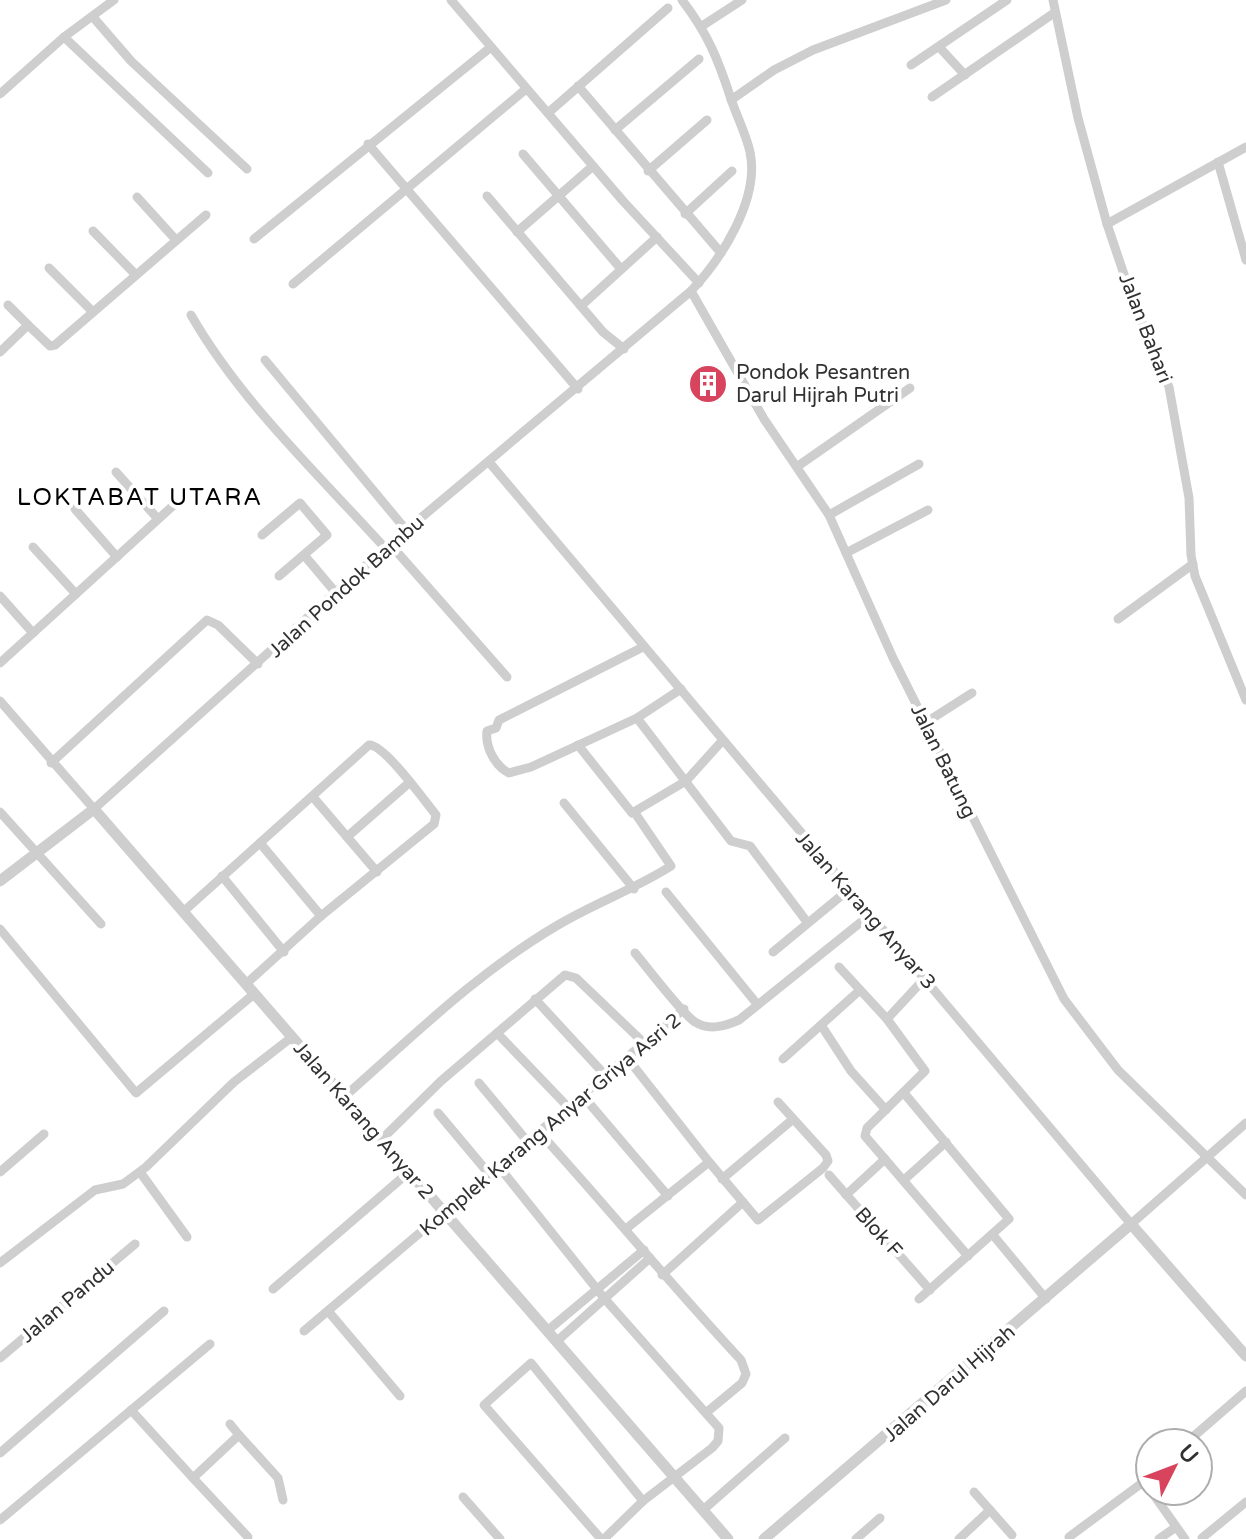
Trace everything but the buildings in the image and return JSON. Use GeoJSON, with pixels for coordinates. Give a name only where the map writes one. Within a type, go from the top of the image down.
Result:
{"type":"FeatureCollection","features":[{"type":"Feature","properties":{"kind":"street"},"geometry":{"type":"LineString","coordinates":[[0,94],[64,37],[114,0]]}},
{"type":"Feature","properties":{"kind":"street","name":"Jalan Batung"},"geometry":{"type":"LineString","coordinates":[[451,0],[657,237],[695,287],[764,419],[829,515],[925,723],[1064,999],[1118,1070],[1246,1195]]}},
{"type":"Feature","properties":{"kind":"street","name":"Jalan Pondok Bambu"},"geometry":{"type":"LineString","coordinates":[[0,881],[94,809],[387,546],[578,389],[695,287],[721,253],[745,203],[751,175],[750,153],[716,51],[682,0]]}},
{"type":"Feature","properties":{"kind":"street"},"geometry":{"type":"LineString","coordinates":[[702,26],[742,0]]}},
{"type":"Feature","properties":{"kind":"street"},"geometry":{"type":"LineString","coordinates":[[731,100],[774,70],[813,50],[946,0]]}},
{"type":"Feature","properties":{"kind":"street"},"geometry":{"type":"LineString","coordinates":[[911,65],[1007,0]]}},
{"type":"Feature","properties":{"kind":"street","name":"Jalan Bahari"},"geometry":{"type":"LineString","coordinates":[[1053,0],[1107,224],[1133,301],[1169,387],[1189,498],[1193,564],[1230,669],[1246,700]]}},
{"type":"Feature","properties":{"kind":"street"},"geometry":{"type":"LineString","coordinates":[[548,113],[668,8]]}},
{"type":"Feature","properties":{"kind":"street"},"geometry":{"type":"LineString","coordinates":[[932,97],[1054,13]]}},
{"type":"Feature","properties":{"kind":"street"},"geometry":{"type":"LineString","coordinates":[[93,17],[131,61],[247,169]]}},
{"type":"Feature","properties":{"kind":"street"},"geometry":{"type":"LineString","coordinates":[[64,37],[208,173]]}},
{"type":"Feature","properties":{"kind":"street"},"geometry":{"type":"LineString","coordinates":[[254,239],[491,47]]}},
{"type":"Feature","properties":{"kind":"street"},"geometry":{"type":"LineString","coordinates":[[940,48],[965,75]]}},
{"type":"Feature","properties":{"kind":"street"},"geometry":{"type":"LineString","coordinates":[[615,130],[699,59]]}},
{"type":"Feature","properties":{"kind":"street"},"geometry":{"type":"LineString","coordinates":[[578,86],[721,253]]}},
{"type":"Feature","properties":{"kind":"street"},"geometry":{"type":"LineString","coordinates":[[293,284],[526,89]]}},
{"type":"Feature","properties":{"kind":"street"},"geometry":{"type":"LineString","coordinates":[[648,171],[707,120]]}},
{"type":"Feature","properties":{"kind":"street"},"geometry":{"type":"LineString","coordinates":[[368,144],[578,389]]}},
{"type":"Feature","properties":{"kind":"street"},"geometry":{"type":"LineString","coordinates":[[1107,224],[1246,147]]}},
{"type":"Feature","properties":{"kind":"street"},"geometry":{"type":"LineString","coordinates":[[523,154],[621,269]]}},
{"type":"Feature","properties":{"kind":"street"},"geometry":{"type":"LineString","coordinates":[[1218,162],[1246,260]]}},
{"type":"Feature","properties":{"kind":"street"},"geometry":{"type":"LineString","coordinates":[[517,232],[593,166]]}},
{"type":"Feature","properties":{"kind":"street"},"geometry":{"type":"LineString","coordinates":[[685,214],[732,171]]}},
{"type":"Feature","properties":{"kind":"street"},"geometry":{"type":"LineString","coordinates":[[487,196],[581,306],[624,349]]}},
{"type":"Feature","properties":{"kind":"street"},"geometry":{"type":"LineString","coordinates":[[137,197],[176,240]]}},
{"type":"Feature","properties":{"kind":"street"},"geometry":{"type":"LineString","coordinates":[[8,305],[53,346],[206,215]]}},
{"type":"Feature","properties":{"kind":"street"},"geometry":{"type":"LineString","coordinates":[[93,231],[136,275]]}},
{"type":"Feature","properties":{"kind":"street"},"geometry":{"type":"LineString","coordinates":[[581,306],[657,237]]}},
{"type":"Feature","properties":{"kind":"street"},"geometry":{"type":"LineString","coordinates":[[49,268],[93,312]]}},
{"type":"Feature","properties":{"kind":"street"},"geometry":{"type":"LineString","coordinates":[[191,315],[211,350],[261,411],[507,677]]}},
{"type":"Feature","properties":{"kind":"street"},"geometry":{"type":"LineString","coordinates":[[0,352],[28,325]]}},
{"type":"Feature","properties":{"kind":"street"},"geometry":{"type":"LineString","coordinates":[[265,360],[407,531]]}},
{"type":"Feature","properties":{"kind":"street"},"geometry":{"type":"LineString","coordinates":[[798,466],[910,388]]}},
{"type":"Feature","properties":{"kind":"street","name":"Jalan Karang Anyar 3"},"geometry":{"type":"LineString","coordinates":[[489,462],[847,891],[871,914],[1246,1356]]}},
{"type":"Feature","properties":{"kind":"street"},"geometry":{"type":"LineString","coordinates":[[829,515],[919,464]]}},
{"type":"Feature","properties":{"kind":"street"},"geometry":{"type":"LineString","coordinates":[[116,472],[158,519]]}},
{"type":"Feature","properties":{"kind":"street"},"geometry":{"type":"LineString","coordinates":[[0,663],[176,503]]}},
{"type":"Feature","properties":{"kind":"street"},"geometry":{"type":"LineString","coordinates":[[262,535],[300,503],[327,535],[279,576]]}},
{"type":"Feature","properties":{"kind":"street"},"geometry":{"type":"LineString","coordinates":[[75,509],[117,557]]}},
{"type":"Feature","properties":{"kind":"street"},"geometry":{"type":"LineString","coordinates":[[846,553],[928,510]]}},
{"type":"Feature","properties":{"kind":"street"},"geometry":{"type":"LineString","coordinates":[[33,547],[76,594]]}},
{"type":"Feature","properties":{"kind":"street"},"geometry":{"type":"LineString","coordinates":[[304,555],[336,593]]}},
{"type":"Feature","properties":{"kind":"street"},"geometry":{"type":"LineString","coordinates":[[1118,619],[1193,564]]}},
{"type":"Feature","properties":{"kind":"street"},"geometry":{"type":"LineString","coordinates":[[0,596],[33,633]]}},
{"type":"Feature","properties":{"kind":"street"},"geometry":{"type":"LineString","coordinates":[[51,763],[207,620],[218,625],[258,664]]}},
{"type":"Feature","properties":{"kind":"street"},"geometry":{"type":"LineString","coordinates":[[643,647],[499,720],[496,728],[487,731],[489,748],[500,769],[509,773],[531,767],[637,718],[681,689]]}},
{"type":"Feature","properties":{"kind":"street"},"geometry":{"type":"LineString","coordinates":[[925,723],[972,693]]}},
{"type":"Feature","properties":{"kind":"street","name":"Jalan Karang Anyar 2"},"geometry":{"type":"LineString","coordinates":[[0,701],[728,1539]]}},
{"type":"Feature","properties":{"kind":"street"},"geometry":{"type":"LineString","coordinates":[[637,718],[731,841],[750,846],[807,922]]}},
{"type":"Feature","properties":{"kind":"street"},"geometry":{"type":"LineString","coordinates":[[635,813],[686,781],[722,741]]}},
{"type":"Feature","properties":{"kind":"street"},"geometry":{"type":"LineString","coordinates":[[0,929],[136,1093],[250,989],[321,916],[428,831],[436,820],[410,782],[373,744],[183,912]]}},
{"type":"Feature","properties":{"kind":"street"},"geometry":{"type":"LineString","coordinates":[[344,1097],[485,974],[559,924],[634,889],[671,866],[671,861],[635,813],[626,810],[578,745]]}},
{"type":"Feature","properties":{"kind":"street"},"geometry":{"type":"LineString","coordinates":[[347,837],[410,782]]}},
{"type":"Feature","properties":{"kind":"street"},"geometry":{"type":"LineString","coordinates":[[313,797],[377,872]]}},
{"type":"Feature","properties":{"kind":"street"},"geometry":{"type":"LineString","coordinates":[[564,803],[634,889]]}},
{"type":"Feature","properties":{"kind":"street"},"geometry":{"type":"LineString","coordinates":[[0,812],[101,924]]}},
{"type":"Feature","properties":{"kind":"street"},"geometry":{"type":"LineString","coordinates":[[260,843],[321,916]]}},
{"type":"Feature","properties":{"kind":"street"},"geometry":{"type":"LineString","coordinates":[[222,876],[284,952]]}},
{"type":"Feature","properties":{"kind":"street"},"geometry":{"type":"LineString","coordinates":[[773,952],[847,891]]}},
{"type":"Feature","properties":{"kind":"street"},"geometry":{"type":"LineString","coordinates":[[666,892],[757,1004]]}},
{"type":"Feature","properties":{"kind":"street"},"geometry":{"type":"LineString","coordinates":[[635,953],[694,1022],[713,1027],[739,1020],[871,914]]}},
{"type":"Feature","properties":{"kind":"street"},"geometry":{"type":"LineString","coordinates":[[839,967],[887,1019],[925,1071],[864,1133],[968,1256]]}},
{"type":"Feature","properties":{"kind":"street"},"geometry":{"type":"LineString","coordinates":[[381,1140],[441,1081],[565,975],[576,978],[644,1043]]}},
{"type":"Feature","properties":{"kind":"street"},"geometry":{"type":"LineString","coordinates":[[887,1019],[925,978]]}},
{"type":"Feature","properties":{"kind":"street"},"geometry":{"type":"LineString","coordinates":[[783,1059],[860,990]]}},
{"type":"Feature","properties":{"kind":"street"},"geometry":{"type":"LineString","coordinates":[[535,999],[606,1076]]}},
{"type":"Feature","properties":{"kind":"street","name":"Komplek Karang Anyar Griya Asri 2"},"geometry":{"type":"LineString","coordinates":[[304,1331],[684,1009]]}},
{"type":"Feature","properties":{"kind":"street"},"geometry":{"type":"LineString","coordinates":[[821,1025],[851,1071],[886,1110]]}},
{"type":"Feature","properties":{"kind":"street"},"geometry":{"type":"LineString","coordinates":[[497,1033],[569,1108]]}},
{"type":"Feature","properties":{"kind":"street"},"geometry":{"type":"LineString","coordinates":[[0,1263],[95,1190],[123,1184],[140,1172],[234,1082],[292,1037]]}},
{"type":"Feature","properties":{"kind":"street"},"geometry":{"type":"LineString","coordinates":[[628,1059],[758,1220],[827,1163],[826,1155],[778,1102]]}},
{"type":"Feature","properties":{"kind":"street"},"geometry":{"type":"LineString","coordinates":[[479,1083],[528,1142]]}},
{"type":"Feature","properties":{"kind":"street"},"geometry":{"type":"LineString","coordinates":[[904,1093],[1009,1221],[919,1299]]}},
{"type":"Feature","properties":{"kind":"street"},"geometry":{"type":"LineString","coordinates":[[583,1096],[668,1196]]}},
{"type":"Feature","properties":{"kind":"street"},"geometry":{"type":"LineString","coordinates":[[438,1113],[490,1175]]}},
{"type":"Feature","properties":{"kind":"street"},"geometry":{"type":"LineString","coordinates":[[722,1179],[792,1120]]}},
{"type":"Feature","properties":{"kind":"street"},"geometry":{"type":"LineString","coordinates":[[1131,1224],[1246,1123]]}},
{"type":"Feature","properties":{"kind":"street"},"geometry":{"type":"LineString","coordinates":[[540,1133],[627,1228],[662,1275],[744,1367],[742,1383],[707,1412]]}},
{"type":"Feature","properties":{"kind":"street"},"geometry":{"type":"LineString","coordinates":[[0,1172],[44,1134]]}},
{"type":"Feature","properties":{"kind":"street"},"geometry":{"type":"LineString","coordinates":[[904,1180],[946,1142]]}},
{"type":"Feature","properties":{"kind":"street"},"geometry":{"type":"LineString","coordinates":[[846,1195],[885,1159]]}},
{"type":"Feature","properties":{"kind":"street"},"geometry":{"type":"LineString","coordinates":[[627,1228],[709,1162]]}},
{"type":"Feature","properties":{"kind":"street"},"geometry":{"type":"LineString","coordinates":[[500,1168],[602,1294],[707,1412],[719,1428],[718,1441],[643,1501],[602,1539],[484,1405],[531,1363],[643,1501]]}},
{"type":"Feature","properties":{"kind":"street"},"geometry":{"type":"LineString","coordinates":[[140,1172],[187,1237]]}},
{"type":"Feature","properties":{"kind":"street"},"geometry":{"type":"LineString","coordinates":[[273,1289],[409,1172]]}},
{"type":"Feature","properties":{"kind":"street","name":"Blok F"},"geometry":{"type":"LineString","coordinates":[[829,1175],[930,1290]]}},
{"type":"Feature","properties":{"kind":"street"},"geometry":{"type":"LineString","coordinates":[[662,1275],[743,1202]]}},
{"type":"Feature","properties":{"kind":"street","name":"Jalan Darul Hijrah"},"geometry":{"type":"LineString","coordinates":[[764,1539],[1131,1224]]}},
{"type":"Feature","properties":{"kind":"street"},"geometry":{"type":"LineString","coordinates":[[993,1235],[1046,1299]]}},
{"type":"Feature","properties":{"kind":"street","name":"Jalan Pandu"},"geometry":{"type":"LineString","coordinates":[[0,1358],[135,1244]]}},
{"type":"Feature","properties":{"kind":"street"},"geometry":{"type":"LineString","coordinates":[[556,1342],[602,1294],[647,1254]]}},
{"type":"Feature","properties":{"kind":"street"},"geometry":{"type":"LineString","coordinates":[[547,1331],[602,1294]]}},
{"type":"Feature","properties":{"kind":"street"},"geometry":{"type":"LineString","coordinates":[[0,1453],[164,1311]]}},
{"type":"Feature","properties":{"kind":"street"},"geometry":{"type":"LineString","coordinates":[[328,1311],[400,1396]]}},
{"type":"Feature","properties":{"kind":"street"},"geometry":{"type":"LineString","coordinates":[[0,1520],[210,1344]]}},
{"type":"Feature","properties":{"kind":"street"},"geometry":{"type":"LineString","coordinates":[[1204,1427],[1246,1391]]}},
{"type":"Feature","properties":{"kind":"street"},"geometry":{"type":"LineString","coordinates":[[131,1410],[248,1537]]}},
{"type":"Feature","properties":{"kind":"street"},"geometry":{"type":"LineString","coordinates":[[230,1424],[278,1478],[283,1500]]}},
{"type":"Feature","properties":{"kind":"street"},"geometry":{"type":"LineString","coordinates":[[193,1478],[239,1435]]}},
{"type":"Feature","properties":{"kind":"street"},"geometry":{"type":"LineString","coordinates":[[703,1510],[785,1438]]}},
{"type":"Feature","properties":{"kind":"street"},"geometry":{"type":"LineString","coordinates":[[1069,1537],[1134,1489]]}},
{"type":"Feature","properties":{"kind":"street"},"geometry":{"type":"LineString","coordinates":[[974,1492],[1012,1535]]}},
{"type":"Feature","properties":{"kind":"street"},"geometry":{"type":"LineString","coordinates":[[463,1497],[500,1539]]}},
{"type":"Feature","properties":{"kind":"street"},"geometry":{"type":"LineString","coordinates":[[1202,1538],[1246,1502]]}},
{"type":"Feature","properties":{"kind":"street"},"geometry":{"type":"LineString","coordinates":[[1162,1507],[1185,1539]]}},
{"type":"Feature","properties":{"kind":"street"},"geometry":{"type":"LineString","coordinates":[[959,1539],[990,1510]]}},
{"type":"Feature","properties":{"kind":"street"},"geometry":{"type":"LineString","coordinates":[[856,1539],[880,1518]]}},
{"type":"Feature","properties":{"kind":"street"},"geometry":{"type":"LineString","coordinates":[[1159,1539],[1176,1527]]}},
{"type":"Feature","properties":{"kind":"place","name":"Pondok Pesantren Darul Hijrah Putri"},"geometry":{"type":"Point","coordinates":[708,384]}},
{"type":"Feature","properties":{"kind":"district","name":"LOKTABAT UTARA"},"geometry":{"type":"Point","coordinates":[140,497]}}]}
